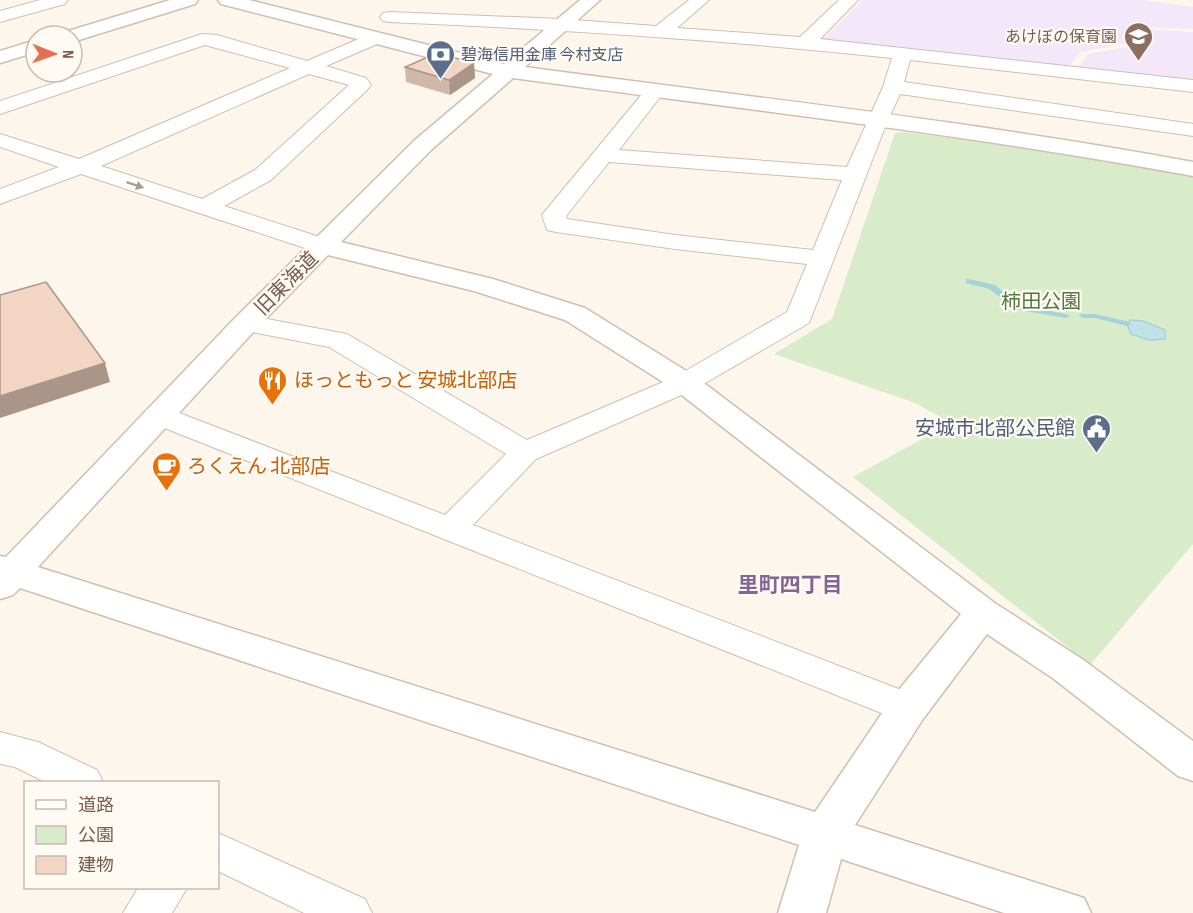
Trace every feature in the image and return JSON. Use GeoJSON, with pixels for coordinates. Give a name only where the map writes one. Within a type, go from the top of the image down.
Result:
{"type":"FeatureCollection","features":[{"type":"Feature","properties":{"kind":"street"},"geometry":{"type":"LineString","coordinates":[[17,0],[39,6]]}},
{"type":"Feature","properties":{"kind":"street"},"geometry":{"type":"LineString","coordinates":[[0,17],[59,0]]}},
{"type":"Feature","properties":{"kind":"street"},"geometry":{"type":"LineString","coordinates":[[84,32],[189,0]]}},
{"type":"Feature","properties":{"kind":"street"},"geometry":{"type":"LineString","coordinates":[[227,0],[507,71],[1096,151],[1193,170]]}},
{"type":"Feature","properties":{"kind":"street","name":"旧東海道"},"geometry":{"type":"LineString","coordinates":[[4,576],[246,323],[423,145],[560,24],[591,0]]}},
{"type":"Feature","properties":{"kind":"street"},"geometry":{"type":"LineString","coordinates":[[659,33],[700,0]]}},
{"type":"Feature","properties":{"kind":"street"},"geometry":{"type":"LineString","coordinates":[[805,43],[849,0]]}},
{"type":"Feature","properties":{"kind":"street"},"geometry":{"type":"LineString","coordinates":[[0,197],[79,167],[309,67],[368,36],[390,9],[659,33],[805,43],[1193,86]]}},
{"type":"Feature","properties":{"kind":"street"},"geometry":{"type":"LineString","coordinates":[[0,108],[210,39],[309,67],[362,85],[263,175],[203,208]]}},
{"type":"Feature","properties":{"kind":"street"},"geometry":{"type":"LineString","coordinates":[[0,57],[24,50]]}},
{"type":"Feature","properties":{"kind":"street"},"geometry":{"type":"LineString","coordinates":[[451,529],[525,452],[685,383],[799,317],[876,122],[893,87],[903,53]]}},
{"type":"Feature","properties":{"kind":"street"},"geometry":{"type":"LineString","coordinates":[[893,87],[1193,130]]}},
{"type":"Feature","properties":{"kind":"street"},"geometry":{"type":"LineString","coordinates":[[654,92],[554,215],[556,225],[675,242],[821,258]]}},
{"type":"Feature","properties":{"kind":"street"},"geometry":{"type":"LineString","coordinates":[[0,140],[323,246],[483,285],[575,314],[685,383],[966,597],[983,613],[1068,669],[1193,764]]}},
{"type":"Feature","properties":{"kind":"street"},"geometry":{"type":"LineString","coordinates":[[602,155],[855,174]]}},
{"type":"Feature","properties":{"kind":"street"},"geometry":{"type":"LineString","coordinates":[[246,323],[337,340],[525,452]]}},
{"type":"Feature","properties":{"kind":"street"},"geometry":{"type":"LineString","coordinates":[[158,415],[908,708]]}},
{"type":"Feature","properties":{"kind":"street"},"geometry":{"type":"LineString","coordinates":[[4,576],[825,834],[1067,913]]}},
{"type":"Feature","properties":{"kind":"street"},"geometry":{"type":"LineString","coordinates":[[802,913],[825,834],[908,708],[983,613]]}},
{"type":"Feature","properties":{"kind":"street"},"geometry":{"type":"LineString","coordinates":[[0,748],[24,753],[78,781]]}},
{"type":"Feature","properties":{"kind":"street"},"geometry":{"type":"LineString","coordinates":[[219,851],[349,913]]}},
{"type":"Feature","properties":{"kind":"street"},"geometry":{"type":"LineString","coordinates":[[146,913],[163,889]]}},
{"type":"Feature","properties":{"kind":"shaded area"},"geometry":{"type":"Polygon","coordinates":[[[862,0],[1142,0],[1193,7],[1193,29],[1141,27],[1149,40],[1080,52],[1070,66],[823,40],[862,0]]]}},
{"type":"Feature","properties":{"kind":"shaded area","name":"あけぼの保育園"},"geometry":{"type":"Polygon","coordinates":[[[1147,29],[1193,32],[1193,82],[1078,68],[1088,54],[1156,42],[1147,29]]]}},
{"type":"Feature","properties":{"kind":"green space","name":"柿田公園"},"geometry":{"type":"Polygon","coordinates":[[[904,132],[1055,151],[1193,175],[1193,544],[1090,665],[853,477],[951,423],[915,403],[774,354],[832,319],[895,133],[904,132]]]}},
{"type":"Feature","properties":{"kind":"water"},"geometry":{"type":"Polygon","coordinates":[[[1130,320],[1143,321],[1165,330],[1165,339],[1149,340],[1131,334],[1127,324],[1130,320]]]}},
{"type":"Feature","properties":{"kind":"building"},"geometry":{"type":"Polygon","coordinates":[[[437,53],[474,63],[449,80],[405,67],[437,53]]]}},
{"type":"Feature","properties":{"kind":"building"},"geometry":{"type":"Polygon","coordinates":[[[46,282],[105,363],[0,396],[0,295],[46,282]]]}},
{"type":"Feature","properties":{"kind":"waterway"},"geometry":{"type":"LineString","coordinates":[[969,281],[992,287],[1007,298]]}},
{"type":"Feature","properties":{"kind":"waterway"},"geometry":{"type":"LineString","coordinates":[[1013,301],[1022,308],[1066,316]]}},
{"type":"Feature","properties":{"kind":"waterway"},"geometry":{"type":"LineString","coordinates":[[1083,316],[1095,316],[1127,324]]}},
{"type":"Feature","properties":{"kind":"place","name":"あけぼの保育園"},"geometry":{"type":"Point","coordinates":[1138,62]}},
{"type":"Feature","properties":{"kind":"place","name":"碧海信用金庫 今村支店"},"geometry":{"type":"Point","coordinates":[440,80]}},
{"type":"Feature","properties":{"kind":"place","name":"ほっともっと 安城北部店"},"geometry":{"type":"Point","coordinates":[273,406]}},
{"type":"Feature","properties":{"kind":"place","name":"安城市北部公民館"},"geometry":{"type":"Point","coordinates":[1096,454]}},
{"type":"Feature","properties":{"kind":"place","name":"ろくえん 北部店"},"geometry":{"type":"Point","coordinates":[166,492]}},
{"type":"Feature","properties":{"kind":"district","name":"里町四丁目"},"geometry":{"type":"Point","coordinates":[790,585]}}]}
